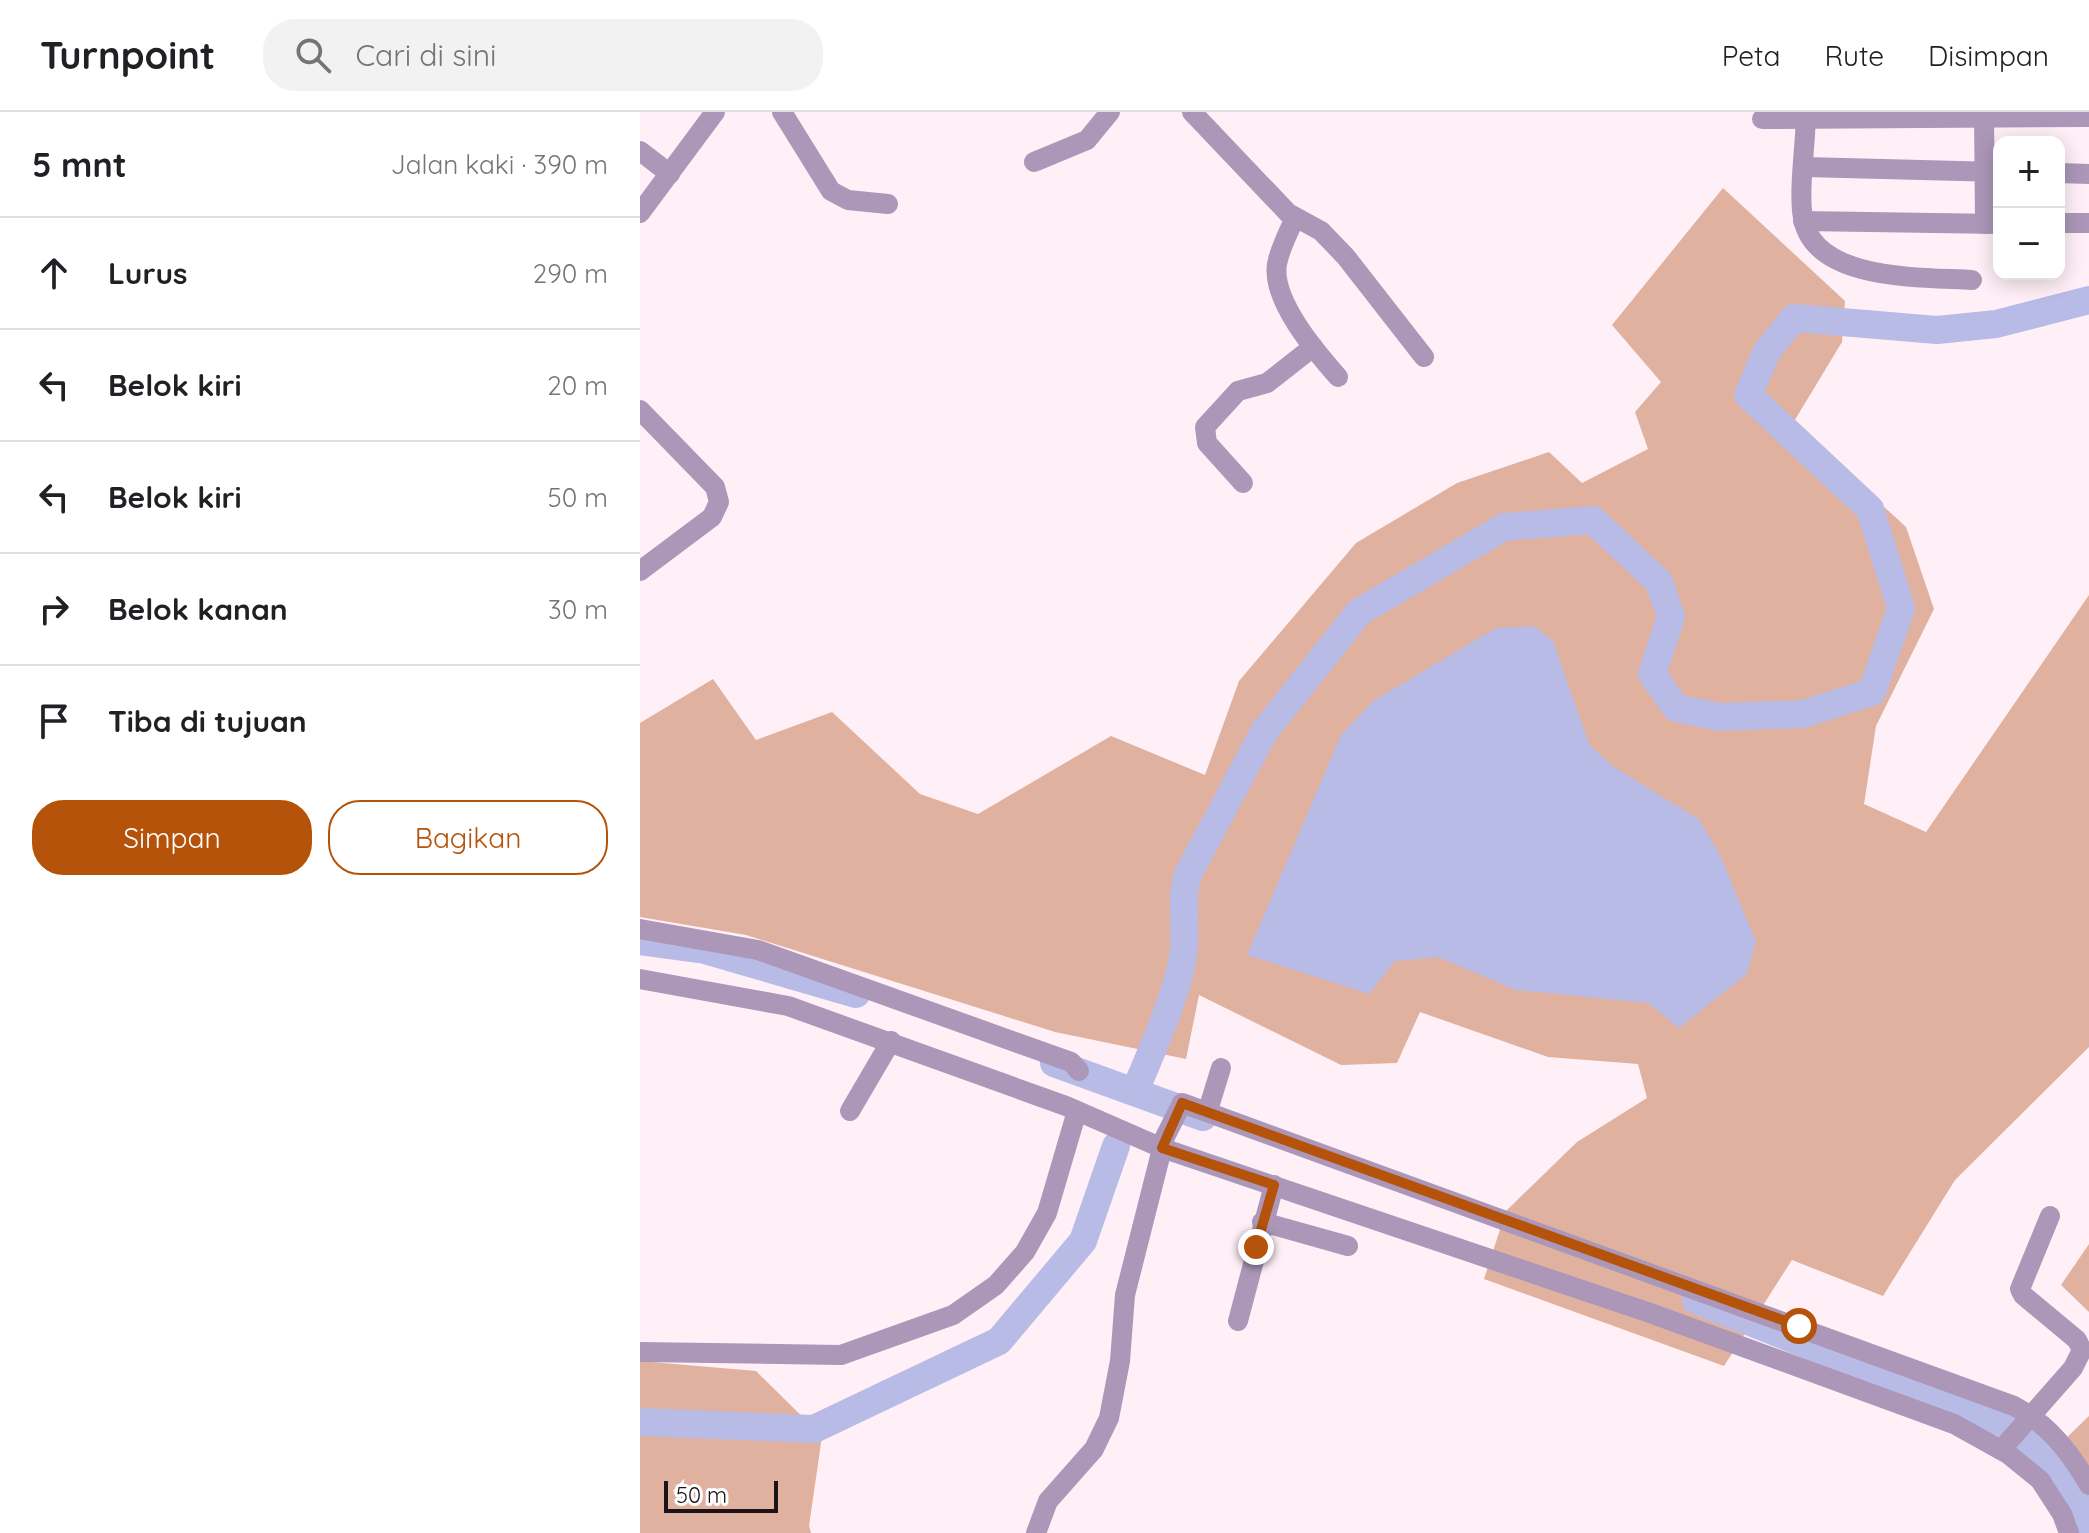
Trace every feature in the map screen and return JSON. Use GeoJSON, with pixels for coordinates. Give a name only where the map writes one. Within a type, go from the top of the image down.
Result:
{"type":"FeatureCollection","features":[{"type":"Feature","properties":{"kind":"street"},"geometry":{"type":"LineString","coordinates":[[640,213],[715,112]]}},
{"type":"Feature","properties":{"kind":"street"},"geometry":{"type":"LineString","coordinates":[[782,112],[831,191],[848,200],[888,204]]}},
{"type":"Feature","properties":{"kind":"street"},"geometry":{"type":"LineString","coordinates":[[1034,162],[1087,140],[1110,112]]}},
{"type":"Feature","properties":{"kind":"street"},"geometry":{"type":"LineString","coordinates":[[1192,112],[1295,218],[1321,231],[1346,257],[1424,357]]}},
{"type":"Feature","properties":{"kind":"street"},"geometry":{"type":"LineString","coordinates":[[1806,114],[1803,221],[1818,246],[1855,268],[1879,274],[1972,280]]}},
{"type":"Feature","properties":{"kind":"street"},"geometry":{"type":"LineString","coordinates":[[1762,119],[1806,114],[2089,117]]}},
{"type":"Feature","properties":{"kind":"street"},"geometry":{"type":"LineString","coordinates":[[1803,221],[1992,224],[1992,172],[1984,114]]}},
{"type":"Feature","properties":{"kind":"street"},"geometry":{"type":"LineString","coordinates":[[640,151],[670,174]]}},
{"type":"Feature","properties":{"kind":"street"},"geometry":{"type":"LineString","coordinates":[[1805,167],[1992,172]]}},
{"type":"Feature","properties":{"kind":"street"},"geometry":{"type":"LineString","coordinates":[[2065,173],[2089,174]]}},
{"type":"Feature","properties":{"kind":"street"},"geometry":{"type":"LineString","coordinates":[[1295,218],[1281,249],[1276,276],[1284,299],[1313,347],[1338,377]]}},
{"type":"Feature","properties":{"kind":"street"},"geometry":{"type":"LineString","coordinates":[[2065,223],[2089,223]]}},
{"type":"Feature","properties":{"kind":"street"},"geometry":{"type":"LineString","coordinates":[[1243,483],[1207,443],[1205,427],[1238,391],[1267,383],[1313,347]]}},
{"type":"Feature","properties":{"kind":"street"},"geometry":{"type":"LineString","coordinates":[[640,410],[715,487],[719,502],[712,517],[640,571]]}},
{"type":"Feature","properties":{"kind":"street"},"geometry":{"type":"LineString","coordinates":[[640,929],[758,950],[828,972],[1071,1062],[1079,1071]]}},
{"type":"Feature","properties":{"kind":"street"},"geometry":{"type":"LineString","coordinates":[[640,979],[788,1006],[891,1041],[1274,1185],[1653,1314],[1954,1424],[2004,1446],[2040,1480],[2069,1533]]}},
{"type":"Feature","properties":{"kind":"street"},"geometry":{"type":"LineString","coordinates":[[850,1111],[891,1041]]}},
{"type":"Feature","properties":{"kind":"street"},"geometry":{"type":"LineString","coordinates":[[1208,1110],[1221,1068]]}},
{"type":"Feature","properties":{"kind":"street"},"geometry":{"type":"LineString","coordinates":[[1036,1533],[1048,1501],[1094,1449],[1109,1418],[1120,1361],[1125,1295],[1159,1143],[1178,1106],[1187,1103],[1873,1352],[2025,1418],[2073,1458],[2089,1485]]}},
{"type":"Feature","properties":{"kind":"street"},"geometry":{"type":"LineString","coordinates":[[640,1352],[841,1355],[953,1315],[996,1285],[1025,1252],[1047,1213],[1083,1114]]}},
{"type":"Feature","properties":{"kind":"street"},"geometry":{"type":"LineString","coordinates":[[1238,1321],[1274,1185]]}},
{"type":"Feature","properties":{"kind":"street"},"geometry":{"type":"LineString","coordinates":[[2004,1446],[2025,1418],[2073,1368],[2082,1350],[2077,1340],[2023,1295],[2020,1289],[2050,1216]]}},
{"type":"Feature","properties":{"kind":"street"},"geometry":{"type":"LineString","coordinates":[[1262,1222],[1348,1246]]}},
{"type":"Feature","properties":{"kind":"shaded area"},"geometry":{"type":"Polygon","coordinates":[[[1723,188],[1845,301],[1842,342],[1793,423],[1906,527],[1934,609],[1876,726],[1864,804],[1926,832],[2089,595],[2089,1047],[1955,1180],[1883,1296],[1792,1260],[1724,1366],[1484,1279],[1506,1211],[1577,1142],[1647,1098],[1638,1064],[1548,1057],[1420,1012],[1397,1063],[1341,1065],[1199,995],[1186,1059],[1055,1032],[746,935],[640,917],[640,723],[713,679],[756,740],[832,712],[920,794],[978,814],[1111,736],[1205,775],[1239,681],[1356,543],[1457,483],[1549,452],[1582,483],[1648,449],[1635,412],[1661,382],[1612,325],[1723,188]]]}},
{"type":"Feature","properties":{"kind":"shaded area"},"geometry":{"type":"Polygon","coordinates":[[[2089,1244],[2089,1312],[2061,1285],[2089,1244]]]}},
{"type":"Feature","properties":{"kind":"shaded area"},"geometry":{"type":"Polygon","coordinates":[[[640,1361],[756,1371],[822,1436],[809,1526],[811,1533],[640,1533],[640,1361]]]}},
{"type":"Feature","properties":{"kind":"shaded area"},"geometry":{"type":"Polygon","coordinates":[[[2089,1416],[2089,1483],[2058,1446],[2089,1416]]]}},
{"type":"Feature","properties":{"kind":"water"},"geometry":{"type":"Polygon","coordinates":[[[1534,626],[1553,641],[1589,744],[1611,765],[1700,820],[1720,855],[1756,941],[1747,974],[1679,1028],[1648,1003],[1516,990],[1438,957],[1395,961],[1369,994],[1247,955],[1341,735],[1373,701],[1496,628],[1534,626]]]}},
{"type":"Feature","properties":{"kind":"waterway"},"geometry":{"type":"LineString","coordinates":[[1140,1079],[1169,1007],[1182,963],[1187,876],[1264,732],[1359,612],[1504,527],[1593,520],[1659,582],[1671,617],[1652,674],[1676,708],[1719,717],[1803,714],[1872,692],[1901,608],[1870,509],[1748,395],[1767,351],[1794,318],[1937,330],[1996,324],[2089,300]]}},
{"type":"Feature","properties":{"kind":"waterway"},"geometry":{"type":"LineString","coordinates":[[640,941],[705,950],[856,994]]}},
{"type":"Feature","properties":{"kind":"waterway"},"geometry":{"type":"LineString","coordinates":[[1054,1063],[1203,1117]]}},
{"type":"Feature","properties":{"kind":"waterway"},"geometry":{"type":"LineString","coordinates":[[640,1422],[814,1429],[999,1341],[1083,1241],[1116,1146]]}},
{"type":"Feature","properties":{"kind":"waterway"},"geometry":{"type":"LineString","coordinates":[[1696,1300],[2006,1425],[2056,1468],[2075,1494],[2089,1525]]}},
{"type":"Feature","properties":{"kind":"route"},"geometry":{"type":"LineString","coordinates":[[1256,1247],[1274,1185],[1162,1148],[1178,1106],[1182,1103],[1799,1326]]}}]}
